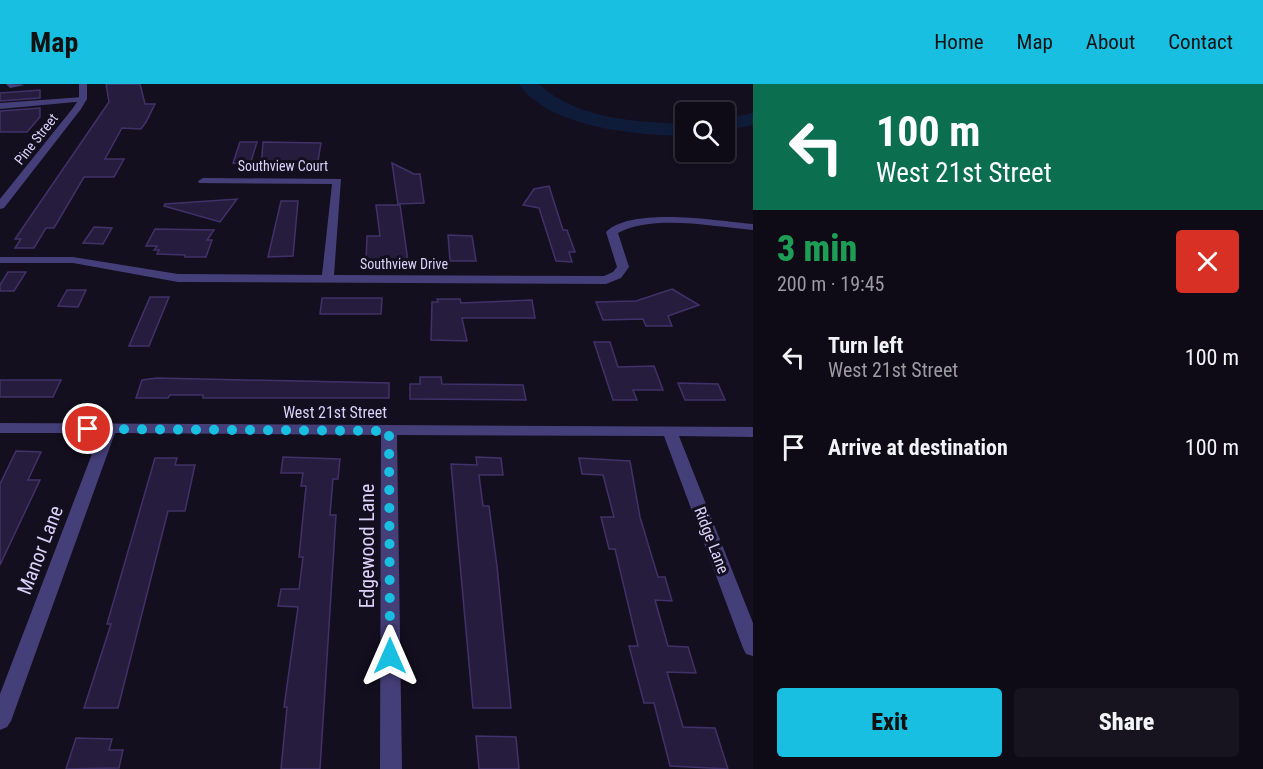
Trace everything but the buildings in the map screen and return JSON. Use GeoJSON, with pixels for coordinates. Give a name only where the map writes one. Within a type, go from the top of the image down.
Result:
{"type":"FeatureCollection","features":[{"type":"Feature","properties":{"kind":"street"},"geometry":{"type":"LineString","coordinates":[[0,106],[83,99],[82,84]]}},
{"type":"Feature","properties":{"kind":"street","name":"Pine Street"},"geometry":{"type":"LineString","coordinates":[[0,206],[83,99]]}},
{"type":"Feature","properties":{"kind":"street","name":"Southview Court"},"geometry":{"type":"LineString","coordinates":[[203,181],[337,181],[328,279]]}},
{"type":"Feature","properties":{"kind":"street","name":"Southview Drive"},"geometry":{"type":"LineString","coordinates":[[0,260],[73,260],[178,278],[606,280],[617,275],[623,267],[612,232],[620,225],[682,221],[753,227]]}},
{"type":"Feature","properties":{"kind":"street","name":"West 21st Street"},"geometry":{"type":"LineString","coordinates":[[0,428],[753,432]]}},
{"type":"Feature","properties":{"kind":"street","name":"Manor Lane"},"geometry":{"type":"LineString","coordinates":[[0,721],[110,429]]}},
{"type":"Feature","properties":{"kind":"street","name":"Edgewood Lane"},"geometry":{"type":"LineString","coordinates":[[389,431],[391,769]]}},
{"type":"Feature","properties":{"kind":"street","name":"Ridge Lane"},"geometry":{"type":"LineString","coordinates":[[670,432],[753,648]]}},
{"type":"Feature","properties":{"kind":"lane"},"geometry":{"type":"LineString","coordinates":[[8,84],[10,87],[23,85]]}},
{"type":"Feature","properties":{"kind":"waterway"},"geometry":{"type":"LineString","coordinates":[[528,84],[541,96],[578,114],[624,125],[675,130]]}},
{"type":"Feature","properties":{"kind":"waterway"},"geometry":{"type":"LineString","coordinates":[[735,123],[753,119]]}},
{"type":"Feature","properties":{"kind":"route"},"geometry":{"type":"LineString","coordinates":[[88,429],[389,431],[390,656]]}}]}
